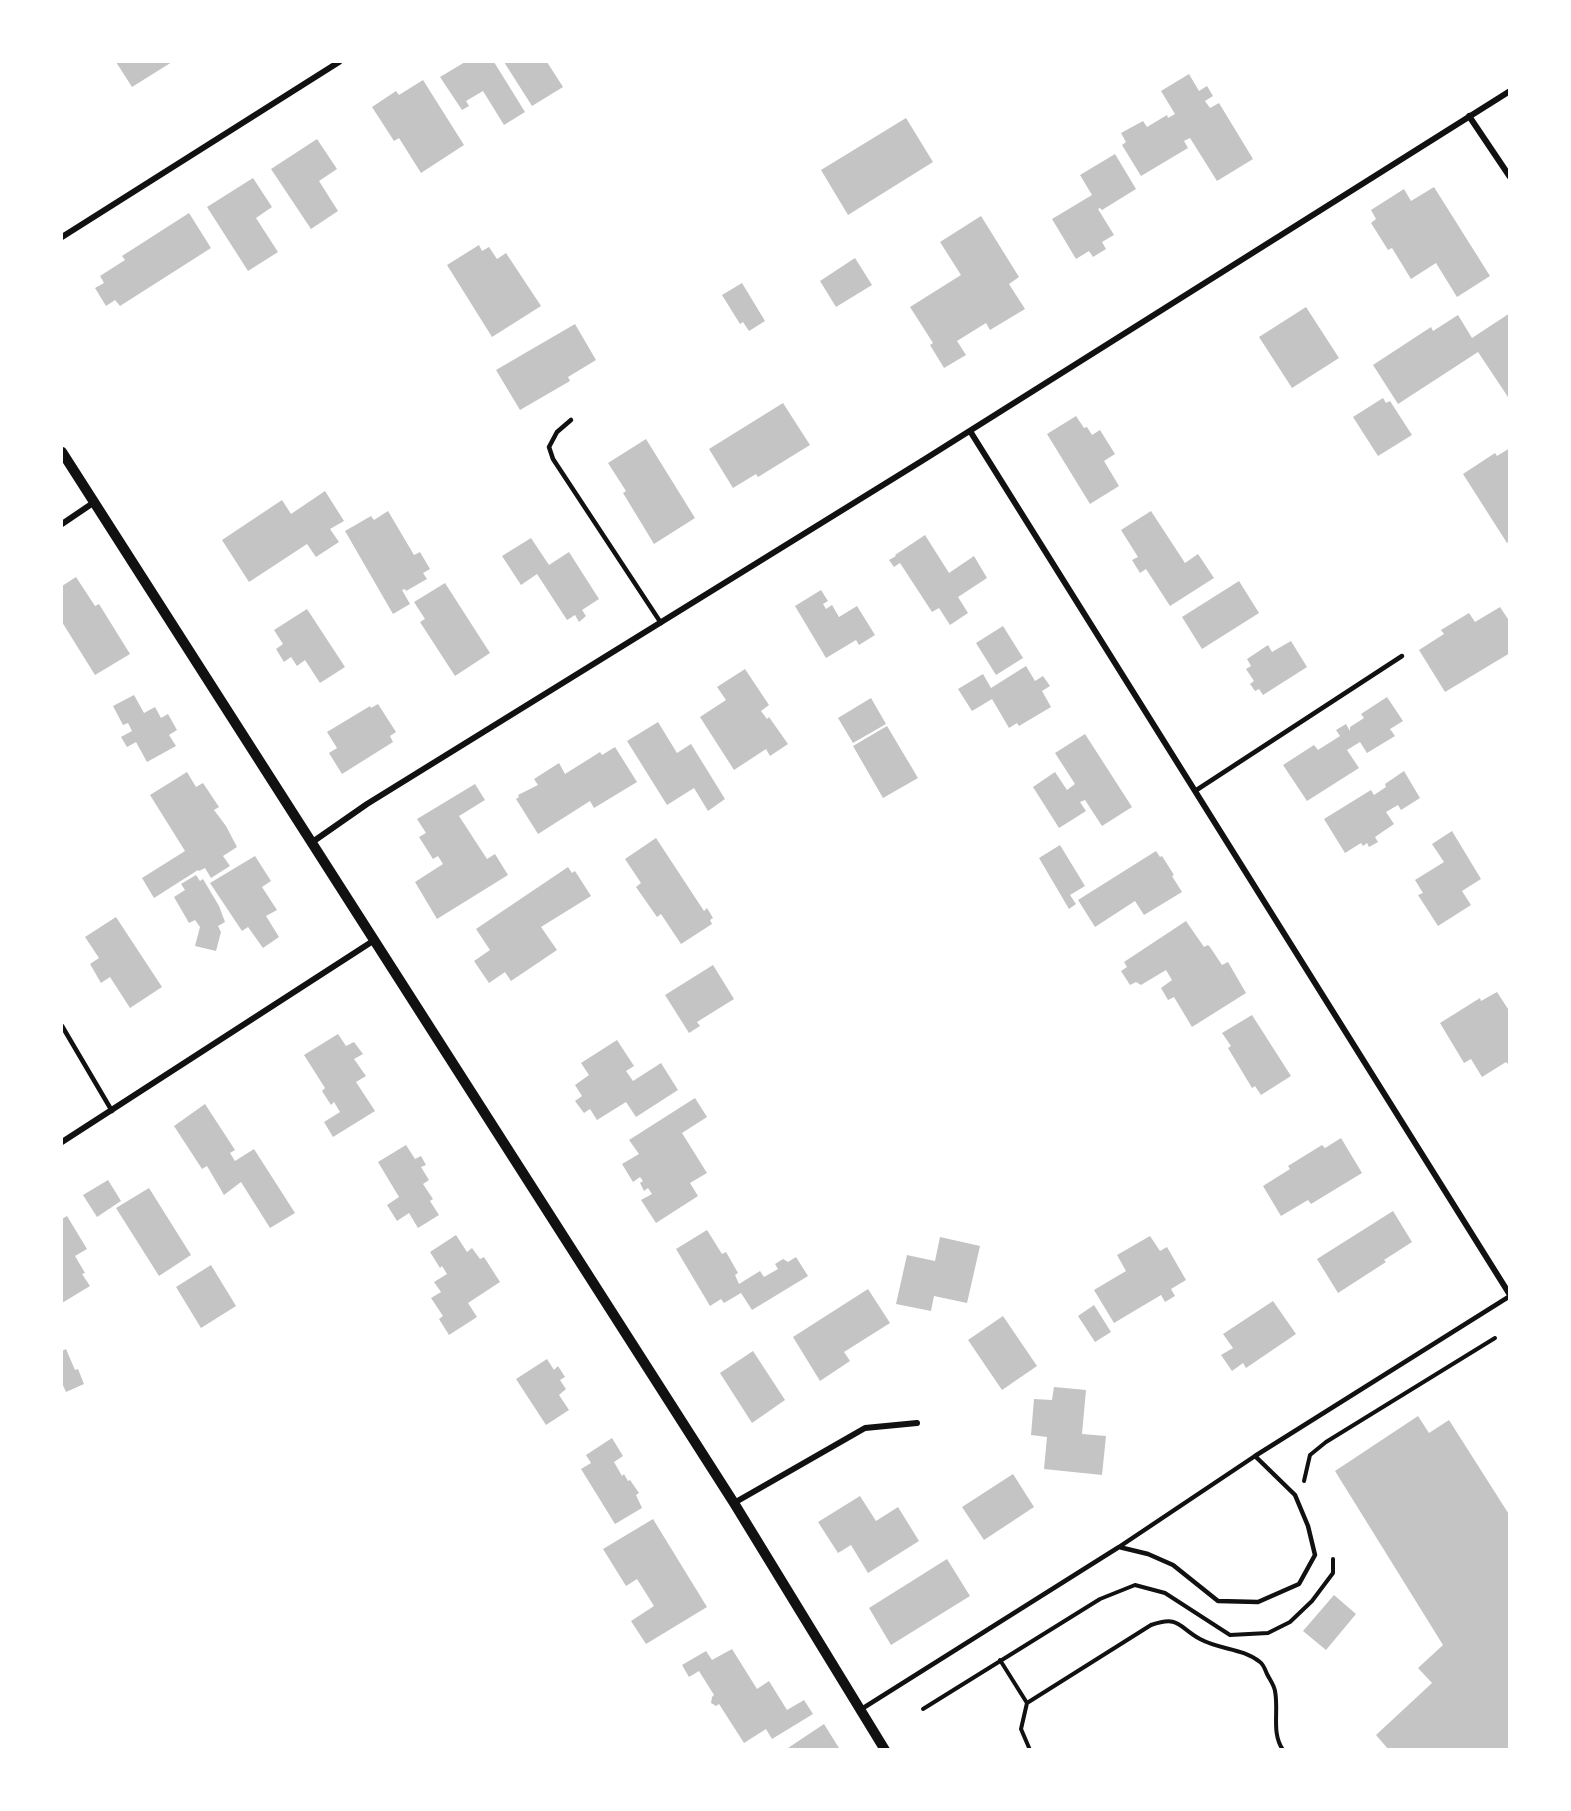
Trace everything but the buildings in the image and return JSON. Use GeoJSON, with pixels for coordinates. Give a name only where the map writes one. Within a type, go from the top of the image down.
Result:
{"type":"FeatureCollection","features":[{"type":"Feature","properties":{"kind":"street"},"geometry":{"type":"LineString","coordinates":[[62,237],[339,62]]}},
{"type":"Feature","properties":{"kind":"street"},"geometry":{"type":"LineString","coordinates":[[310,843],[367,804],[969,431],[1509,91]]}},
{"type":"Feature","properties":{"kind":"street"},"geometry":{"type":"LineString","coordinates":[[1469,116],[1509,177]]}},
{"type":"Feature","properties":{"kind":"street"},"geometry":{"type":"LineString","coordinates":[[969,431],[1509,1296]]}},
{"type":"Feature","properties":{"kind":"street"},"geometry":{"type":"LineString","coordinates":[[62,452],[734,1503],[885,1749]]}},
{"type":"Feature","properties":{"kind":"street"},"geometry":{"type":"LineString","coordinates":[[62,525],[93,503]]}},
{"type":"Feature","properties":{"kind":"street"},"geometry":{"type":"LineString","coordinates":[[62,1142],[373,941]]}},
{"type":"Feature","properties":{"kind":"street"},"geometry":{"type":"LineString","coordinates":[[734,1503],[865,1428],[917,1422]]}},
{"type":"Feature","properties":{"kind":"lane"},"geometry":{"type":"LineString","coordinates":[[572,420],[557,432],[549,447],[553,459],[661,623]]}},
{"type":"Feature","properties":{"kind":"lane"},"geometry":{"type":"LineString","coordinates":[[1195,791],[1402,656]]}},
{"type":"Feature","properties":{"kind":"lane"},"geometry":{"type":"LineString","coordinates":[[62,1026],[112,1111]]}},
{"type":"Feature","properties":{"kind":"lane"},"geometry":{"type":"LineString","coordinates":[[860,1710],[1119,1547],[1255,1456],[1509,1296]]}},
{"type":"Feature","properties":{"kind":"lane"},"geometry":{"type":"LineString","coordinates":[[1119,1547],[1148,1554],[1173,1565],[1218,1601],[1258,1602],[1299,1584],[1315,1555],[1308,1526],[1295,1495],[1255,1456]]}},
{"type":"Feature","properties":{"kind":"path"},"geometry":{"type":"LineString","coordinates":[[1309,1489],[1304,1482],[1310,1455],[1495,1338]]}},
{"type":"Feature","properties":{"kind":"path"},"geometry":{"type":"LineString","coordinates":[[923,1708],[1100,1599],[1136,1585],[1165,1593],[1230,1635],[1268,1632],[1290,1622],[1312,1601],[1333,1573],[1333,1555]]}},
{"type":"Feature","properties":{"kind":"path"},"geometry":{"type":"LineString","coordinates":[[1030,1749],[1021,1729],[1027,1703],[1151,1625],[1166,1620],[1180,1624],[1199,1639],[1218,1647],[1242,1652],[1262,1663],[1275,1689],[1276,1736],[1283,1749]]}},
{"type":"Feature","properties":{"kind":"path"},"geometry":{"type":"LineString","coordinates":[[1000,1660],[1027,1703]]}}]}
